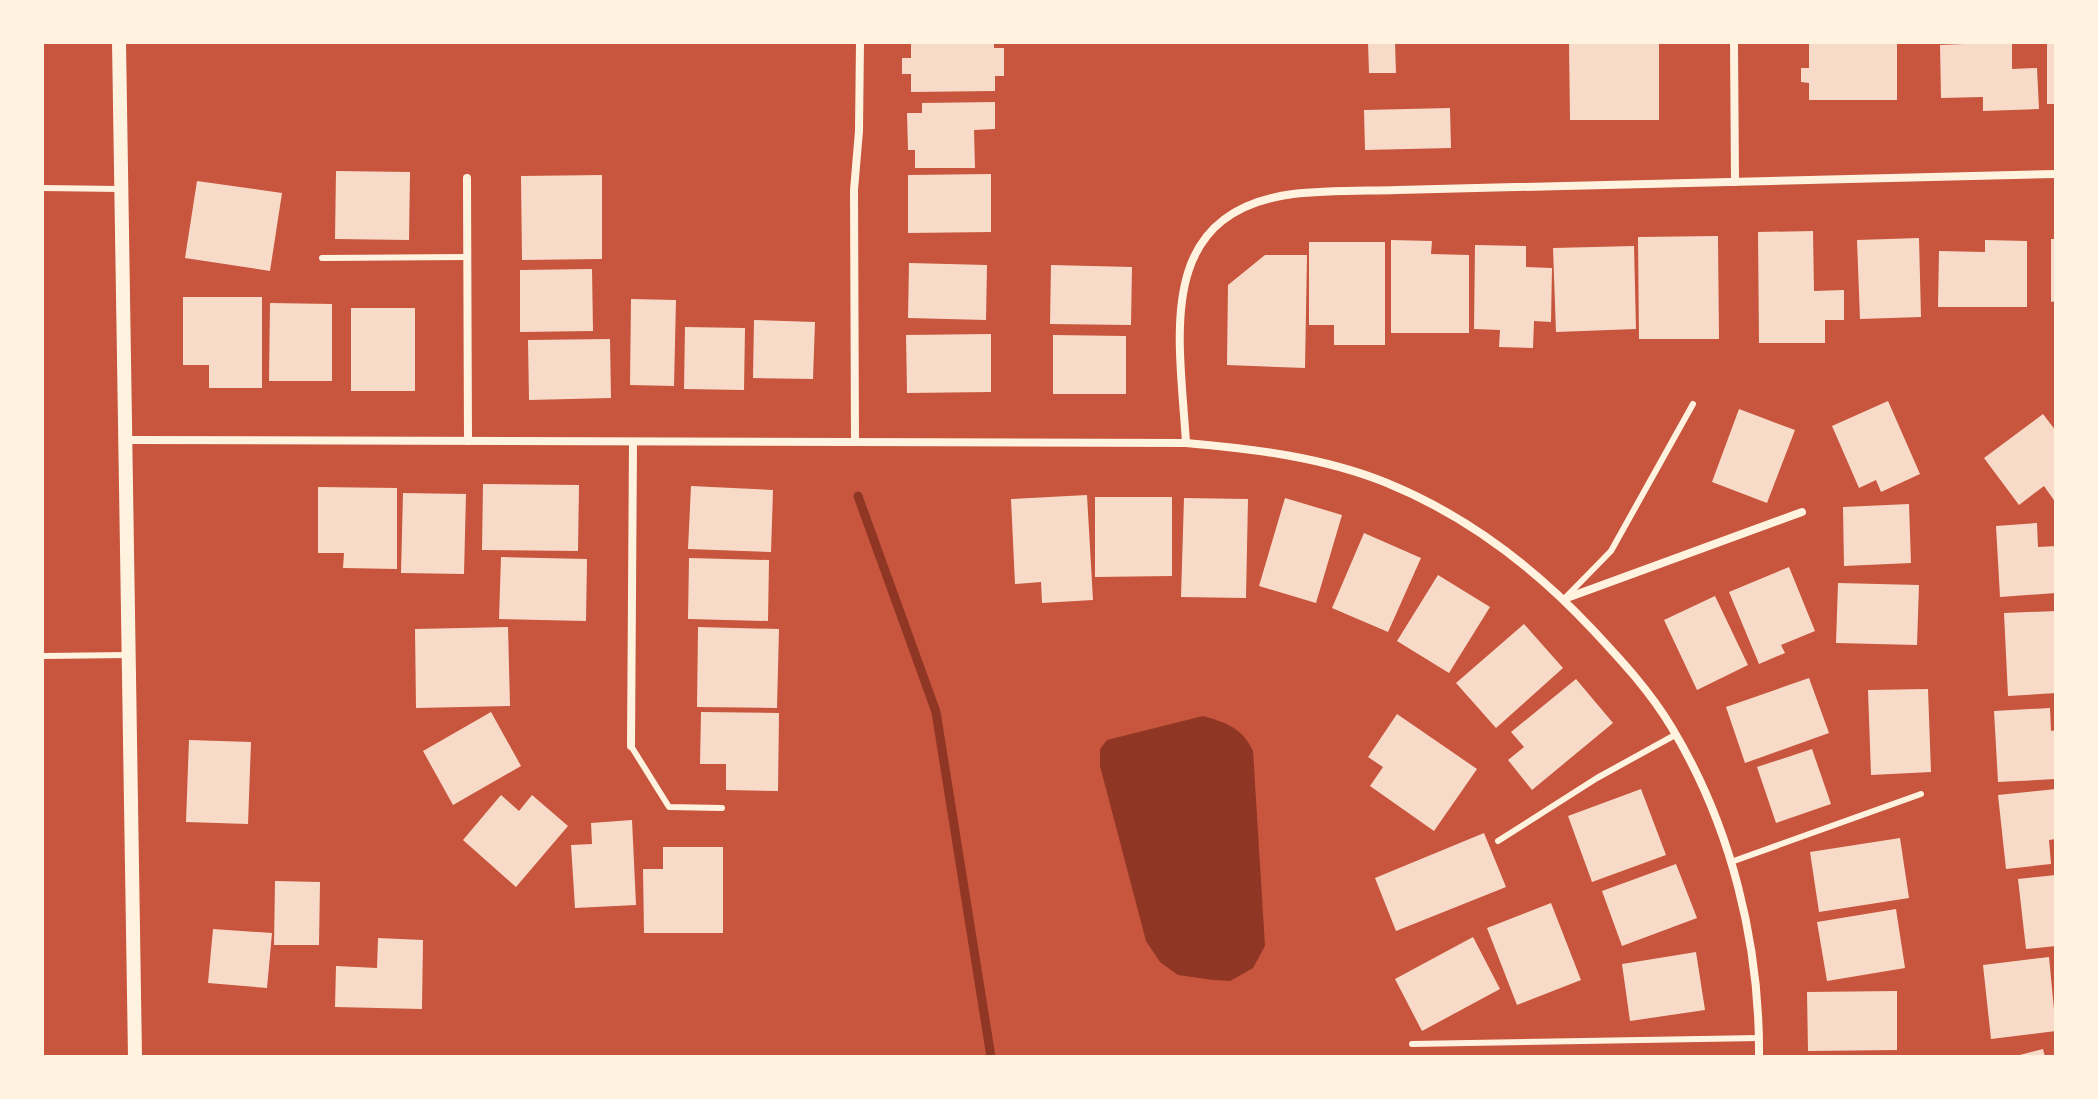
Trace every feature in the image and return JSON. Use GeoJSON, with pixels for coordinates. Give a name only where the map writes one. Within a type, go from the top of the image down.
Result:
{"type":"FeatureCollection","features":[{"type":"Feature","properties":{"kind":"street"},"geometry":{"type":"LineString","coordinates":[[119,42],[135,1057]]}},
{"type":"Feature","properties":{"kind":"street"},"geometry":{"type":"LineString","coordinates":[[855,442],[854,190],[859,131],[860,42]]}},
{"type":"Feature","properties":{"kind":"street"},"geometry":{"type":"LineString","coordinates":[[1734,42],[1735,182]]}},
{"type":"Feature","properties":{"kind":"street"},"geometry":{"type":"LineString","coordinates":[[1186,443],[1179,312],[1184,281],[1192,258],[1205,239],[1228,217],[1255,203],[1293,194],[2056,174]]}},
{"type":"Feature","properties":{"kind":"street"},"geometry":{"type":"LineString","coordinates":[[467,178],[468,441]]}},
{"type":"Feature","properties":{"kind":"street"},"geometry":{"type":"LineString","coordinates":[[125,440],[1186,443],[1258,450],[1318,461],[1385,483],[1442,509],[1506,551],[1564,599],[1634,674],[1675,735],[1698,775],[1731,862],[1749,933],[1759,1057]]}},
{"type":"Feature","properties":{"kind":"street"},"geometry":{"type":"LineString","coordinates":[[631,746],[633,442]]}},
{"type":"Feature","properties":{"kind":"street"},"geometry":{"type":"LineString","coordinates":[[1564,599],[1802,512]]}},
{"type":"Feature","properties":{"kind":"lane"},"geometry":{"type":"LineString","coordinates":[[42,188],[120,189]]}},
{"type":"Feature","properties":{"kind":"lane"},"geometry":{"type":"LineString","coordinates":[[322,258],[467,257]]}},
{"type":"Feature","properties":{"kind":"lane"},"geometry":{"type":"LineString","coordinates":[[1564,599],[1611,551],[1693,404]]}},
{"type":"Feature","properties":{"kind":"lane"},"geometry":{"type":"LineString","coordinates":[[42,656],[129,655]]}},
{"type":"Feature","properties":{"kind":"lane"},"geometry":{"type":"LineString","coordinates":[[1498,841],[1597,778],[1675,735]]}},
{"type":"Feature","properties":{"kind":"lane"},"geometry":{"type":"LineString","coordinates":[[631,746],[669,807],[722,808]]}},
{"type":"Feature","properties":{"kind":"lane"},"geometry":{"type":"LineString","coordinates":[[1731,862],[1921,794]]}},
{"type":"Feature","properties":{"kind":"lane"},"geometry":{"type":"LineString","coordinates":[[1412,1044],[1759,1038]]}},
{"type":"Feature","properties":{"kind":"shaded area"},"geometry":{"type":"Polygon","coordinates":[[[1203,716],[1233,728],[1253,751],[1265,946],[1253,968],[1230,981],[1178,975],[1160,962],[1146,941],[1100,766],[1100,749],[1107,740],[1203,716]]]}},
{"type":"Feature","properties":{"kind":"building"},"geometry":{"type":"Polygon","coordinates":[[[911,42],[994,42],[994,48],[1004,48],[1004,76],[995,76],[995,91],[911,92],[911,74],[902,74],[902,58],[911,58],[911,42]]]}},
{"type":"Feature","properties":{"kind":"building"},"geometry":{"type":"Polygon","coordinates":[[[1368,42],[1395,42],[1396,73],[1369,73],[1368,42]]]}},
{"type":"Feature","properties":{"kind":"building"},"geometry":{"type":"Polygon","coordinates":[[[1569,42],[1659,42],[1659,120],[1570,120],[1569,42]]]}},
{"type":"Feature","properties":{"kind":"building"},"geometry":{"type":"Polygon","coordinates":[[[1809,42],[1897,42],[1897,100],[1809,100],[1809,83],[1801,82],[1801,68],[1809,68],[1809,42]]]}},
{"type":"Feature","properties":{"kind":"building"},"geometry":{"type":"Polygon","coordinates":[[[2012,42],[2012,69],[2037,68],[2039,109],[1983,111],[1983,97],[1941,98],[1940,45],[2012,42]]]}},
{"type":"Feature","properties":{"kind":"building"},"geometry":{"type":"Polygon","coordinates":[[[2047,42],[2056,42],[2056,104],[2047,104],[2047,42]]]}},
{"type":"Feature","properties":{"kind":"building"},"geometry":{"type":"Polygon","coordinates":[[[995,102],[995,129],[974,130],[975,168],[915,168],[915,150],[908,150],[907,113],[922,113],[922,103],[995,102]]]}},
{"type":"Feature","properties":{"kind":"building"},"geometry":{"type":"Polygon","coordinates":[[[1450,108],[1451,148],[1365,150],[1364,110],[1450,108]]]}},
{"type":"Feature","properties":{"kind":"building"},"geometry":{"type":"Polygon","coordinates":[[[336,171],[410,172],[409,240],[335,239],[336,171]]]}},
{"type":"Feature","properties":{"kind":"building"},"geometry":{"type":"Polygon","coordinates":[[[991,174],[991,232],[908,233],[908,175],[991,174]]]}},
{"type":"Feature","properties":{"kind":"building"},"geometry":{"type":"Polygon","coordinates":[[[602,175],[602,259],[522,260],[521,176],[602,175]]]}},
{"type":"Feature","properties":{"kind":"building"},"geometry":{"type":"Polygon","coordinates":[[[197,181],[282,193],[270,271],[185,258],[197,181]]]}},
{"type":"Feature","properties":{"kind":"building"},"geometry":{"type":"Polygon","coordinates":[[[1813,231],[1814,291],[1844,290],[1844,320],[1825,320],[1825,343],[1759,343],[1758,232],[1813,231]]]}},
{"type":"Feature","properties":{"kind":"building"},"geometry":{"type":"Polygon","coordinates":[[[1718,236],[1719,339],[1639,339],[1638,237],[1718,236]]]}},
{"type":"Feature","properties":{"kind":"building"},"geometry":{"type":"Polygon","coordinates":[[[1919,238],[1921,317],[1860,319],[1857,240],[1919,238]]]}},
{"type":"Feature","properties":{"kind":"building"},"geometry":{"type":"Polygon","coordinates":[[[2051,239],[2056,239],[2056,301],[2051,302],[2051,239]]]}},
{"type":"Feature","properties":{"kind":"building"},"geometry":{"type":"Polygon","coordinates":[[[1391,240],[1432,241],[1431,254],[1469,255],[1469,333],[1391,333],[1391,240]]]}},
{"type":"Feature","properties":{"kind":"building"},"geometry":{"type":"Polygon","coordinates":[[[1985,240],[2027,241],[2027,307],[1938,307],[1939,251],[1985,252],[1985,240]]]}},
{"type":"Feature","properties":{"kind":"building"},"geometry":{"type":"Polygon","coordinates":[[[1309,242],[1385,242],[1385,345],[1334,345],[1334,325],[1309,325],[1309,242]]]}},
{"type":"Feature","properties":{"kind":"building"},"geometry":{"type":"Polygon","coordinates":[[[1475,245],[1526,246],[1526,267],[1552,268],[1551,322],[1534,321],[1533,348],[1499,347],[1500,330],[1474,329],[1475,245]]]}},
{"type":"Feature","properties":{"kind":"building"},"geometry":{"type":"Polygon","coordinates":[[[1634,246],[1636,329],[1556,332],[1553,248],[1634,246]]]}},
{"type":"Feature","properties":{"kind":"building"},"geometry":{"type":"Polygon","coordinates":[[[1265,255],[1307,255],[1305,368],[1227,365],[1228,285],[1265,255]]]}},
{"type":"Feature","properties":{"kind":"building"},"geometry":{"type":"Polygon","coordinates":[[[909,263],[987,265],[986,320],[908,318],[909,263]]]}},
{"type":"Feature","properties":{"kind":"building"},"geometry":{"type":"Polygon","coordinates":[[[1051,265],[1132,267],[1131,325],[1050,324],[1051,265]]]}},
{"type":"Feature","properties":{"kind":"building"},"geometry":{"type":"Polygon","coordinates":[[[592,269],[593,331],[520,332],[520,270],[592,269]]]}},
{"type":"Feature","properties":{"kind":"building"},"geometry":{"type":"Polygon","coordinates":[[[183,297],[262,297],[262,388],[209,388],[209,365],[183,365],[183,297]]]}},
{"type":"Feature","properties":{"kind":"building"},"geometry":{"type":"Polygon","coordinates":[[[631,299],[676,300],[674,386],[630,385],[631,299]]]}},
{"type":"Feature","properties":{"kind":"building"},"geometry":{"type":"Polygon","coordinates":[[[270,303],[332,304],[332,381],[269,381],[270,303]]]}},
{"type":"Feature","properties":{"kind":"building"},"geometry":{"type":"Polygon","coordinates":[[[351,308],[415,308],[415,391],[351,391],[351,308]]]}},
{"type":"Feature","properties":{"kind":"building"},"geometry":{"type":"Polygon","coordinates":[[[754,320],[815,322],[813,379],[753,378],[754,320]]]}},
{"type":"Feature","properties":{"kind":"building"},"geometry":{"type":"Polygon","coordinates":[[[685,327],[745,328],[744,390],[684,389],[685,327]]]}},
{"type":"Feature","properties":{"kind":"building"},"geometry":{"type":"Polygon","coordinates":[[[991,334],[991,392],[907,393],[906,335],[991,334]]]}},
{"type":"Feature","properties":{"kind":"building"},"geometry":{"type":"Polygon","coordinates":[[[1053,335],[1126,336],[1126,394],[1053,394],[1053,335]]]}},
{"type":"Feature","properties":{"kind":"building"},"geometry":{"type":"Polygon","coordinates":[[[610,339],[611,398],[529,400],[528,340],[610,339]]]}},
{"type":"Feature","properties":{"kind":"building"},"geometry":{"type":"Polygon","coordinates":[[[1888,401],[1920,474],[1881,492],[1876,480],[1859,488],[1832,426],[1888,401]]]}},
{"type":"Feature","properties":{"kind":"building"},"geometry":{"type":"Polygon","coordinates":[[[1739,409],[1795,430],[1767,503],[1712,482],[1739,409]]]}},
{"type":"Feature","properties":{"kind":"building"},"geometry":{"type":"Polygon","coordinates":[[[2043,414],[2056,431],[2056,503],[2044,486],[2019,505],[1984,458],[2043,414]]]}},
{"type":"Feature","properties":{"kind":"building"},"geometry":{"type":"Polygon","coordinates":[[[483,484],[579,485],[578,551],[482,550],[483,484]]]}},
{"type":"Feature","properties":{"kind":"building"},"geometry":{"type":"Polygon","coordinates":[[[691,486],[773,490],[771,552],[688,549],[691,486]]]}},
{"type":"Feature","properties":{"kind":"building"},"geometry":{"type":"Polygon","coordinates":[[[318,487],[397,488],[397,569],[343,568],[344,553],[318,553],[318,487]]]}},
{"type":"Feature","properties":{"kind":"building"},"geometry":{"type":"Polygon","coordinates":[[[403,493],[466,494],[464,574],[401,573],[403,493]]]}},
{"type":"Feature","properties":{"kind":"building"},"geometry":{"type":"Polygon","coordinates":[[[1087,495],[1093,600],[1042,603],[1041,582],[1015,584],[1011,499],[1087,495]]]}},
{"type":"Feature","properties":{"kind":"building"},"geometry":{"type":"Polygon","coordinates":[[[1095,497],[1172,497],[1172,576],[1095,577],[1095,497]]]}},
{"type":"Feature","properties":{"kind":"building"},"geometry":{"type":"Polygon","coordinates":[[[1184,498],[1248,499],[1246,598],[1181,597],[1184,498]]]}},
{"type":"Feature","properties":{"kind":"building"},"geometry":{"type":"Polygon","coordinates":[[[1285,498],[1342,515],[1316,603],[1259,586],[1285,498]]]}},
{"type":"Feature","properties":{"kind":"building"},"geometry":{"type":"Polygon","coordinates":[[[1909,504],[1911,563],[1844,566],[1843,507],[1909,504]]]}},
{"type":"Feature","properties":{"kind":"building"},"geometry":{"type":"Polygon","coordinates":[[[2037,523],[2038,547],[2056,546],[2056,593],[2000,597],[1996,526],[2037,523]]]}},
{"type":"Feature","properties":{"kind":"building"},"geometry":{"type":"Polygon","coordinates":[[[1364,533],[1421,558],[1388,632],[1332,608],[1364,533]]]}},
{"type":"Feature","properties":{"kind":"building"},"geometry":{"type":"Polygon","coordinates":[[[501,557],[587,559],[586,621],[499,619],[501,557]]]}},
{"type":"Feature","properties":{"kind":"building"},"geometry":{"type":"Polygon","coordinates":[[[689,558],[769,560],[768,621],[688,619],[689,558]]]}},
{"type":"Feature","properties":{"kind":"building"},"geometry":{"type":"Polygon","coordinates":[[[1789,567],[1815,631],[1781,645],[1785,653],[1759,664],[1729,592],[1789,567]]]}},
{"type":"Feature","properties":{"kind":"building"},"geometry":{"type":"Polygon","coordinates":[[[1438,575],[1490,607],[1449,673],[1397,641],[1438,575]]]}},
{"type":"Feature","properties":{"kind":"building"},"geometry":{"type":"Polygon","coordinates":[[[1838,583],[1919,585],[1917,645],[1836,643],[1838,583]]]}},
{"type":"Feature","properties":{"kind":"building"},"geometry":{"type":"Polygon","coordinates":[[[1715,596],[1748,665],[1697,690],[1664,620],[1715,596]]]}},
{"type":"Feature","properties":{"kind":"building"},"geometry":{"type":"Polygon","coordinates":[[[2056,611],[2056,693],[2008,696],[2004,613],[2056,611]]]}},
{"type":"Feature","properties":{"kind":"building"},"geometry":{"type":"Polygon","coordinates":[[[1524,624],[1563,668],[1496,728],[1456,683],[1524,624]]]}},
{"type":"Feature","properties":{"kind":"building"},"geometry":{"type":"Polygon","coordinates":[[[508,627],[510,706],[416,708],[415,629],[508,627]]]}},
{"type":"Feature","properties":{"kind":"building"},"geometry":{"type":"Polygon","coordinates":[[[698,627],[779,629],[777,708],[697,707],[698,627]]]}},
{"type":"Feature","properties":{"kind":"building"},"geometry":{"type":"Polygon","coordinates":[[[1809,678],[1829,733],[1745,763],[1726,707],[1809,678]]]}},
{"type":"Feature","properties":{"kind":"building"},"geometry":{"type":"Polygon","coordinates":[[[1576,679],[1613,723],[1532,790],[1508,760],[1524,747],[1511,732],[1576,679]]]}},
{"type":"Feature","properties":{"kind":"building"},"geometry":{"type":"Polygon","coordinates":[[[1928,689],[1931,772],[1871,775],[1868,690],[1928,689]]]}},
{"type":"Feature","properties":{"kind":"building"},"geometry":{"type":"Polygon","coordinates":[[[2050,708],[2051,731],[2056,730],[2056,779],[1998,782],[1994,711],[2050,708]]]}},
{"type":"Feature","properties":{"kind":"building"},"geometry":{"type":"Polygon","coordinates":[[[491,712],[521,766],[453,805],[423,751],[491,712]]]}},
{"type":"Feature","properties":{"kind":"building"},"geometry":{"type":"Polygon","coordinates":[[[701,712],[779,713],[778,791],[726,790],[726,764],[700,764],[701,712]]]}},
{"type":"Feature","properties":{"kind":"building"},"geometry":{"type":"Polygon","coordinates":[[[1397,714],[1477,769],[1434,831],[1370,786],[1383,767],[1368,757],[1397,714]]]}},
{"type":"Feature","properties":{"kind":"building"},"geometry":{"type":"Polygon","coordinates":[[[189,740],[251,742],[248,824],[186,822],[189,740]]]}},
{"type":"Feature","properties":{"kind":"building"},"geometry":{"type":"Polygon","coordinates":[[[1812,749],[1831,804],[1776,823],[1757,767],[1812,749]]]}},
{"type":"Feature","properties":{"kind":"building"},"geometry":{"type":"Polygon","coordinates":[[[1641,789],[1666,855],[1592,882],[1568,816],[1641,789]]]}},
{"type":"Feature","properties":{"kind":"building"},"geometry":{"type":"Polygon","coordinates":[[[2056,789],[2056,839],[2049,840],[2051,864],[2006,869],[1998,795],[2056,789]]]}},
{"type":"Feature","properties":{"kind":"building"},"geometry":{"type":"Polygon","coordinates":[[[501,795],[519,811],[532,795],[568,826],[516,887],[463,840],[501,795]]]}},
{"type":"Feature","properties":{"kind":"building"},"geometry":{"type":"Polygon","coordinates":[[[632,820],[636,905],[575,908],[571,845],[592,844],[591,823],[632,820]]]}},
{"type":"Feature","properties":{"kind":"building"},"geometry":{"type":"Polygon","coordinates":[[[1484,833],[1506,887],[1396,931],[1375,878],[1484,833]]]}},
{"type":"Feature","properties":{"kind":"building"},"geometry":{"type":"Polygon","coordinates":[[[1900,838],[1909,898],[1819,912],[1810,852],[1900,838]]]}},
{"type":"Feature","properties":{"kind":"building"},"geometry":{"type":"Polygon","coordinates":[[[663,847],[723,847],[723,933],[644,933],[643,869],[663,869],[663,847]]]}},
{"type":"Feature","properties":{"kind":"building"},"geometry":{"type":"Polygon","coordinates":[[[1676,864],[1697,918],[1622,946],[1602,891],[1676,864]]]}},
{"type":"Feature","properties":{"kind":"building"},"geometry":{"type":"Polygon","coordinates":[[[2056,875],[2056,946],[2026,949],[2018,879],[2056,875]]]}},
{"type":"Feature","properties":{"kind":"building"},"geometry":{"type":"Polygon","coordinates":[[[275,881],[320,882],[319,945],[274,945],[275,881]]]}},
{"type":"Feature","properties":{"kind":"building"},"geometry":{"type":"Polygon","coordinates":[[[1551,903],[1581,980],[1517,1005],[1487,928],[1551,903]]]}},
{"type":"Feature","properties":{"kind":"building"},"geometry":{"type":"Polygon","coordinates":[[[1896,909],[1905,968],[1827,981],[1817,922],[1896,909]]]}},
{"type":"Feature","properties":{"kind":"building"},"geometry":{"type":"Polygon","coordinates":[[[213,929],[272,933],[267,988],[208,983],[213,929]]]}},
{"type":"Feature","properties":{"kind":"building"},"geometry":{"type":"Polygon","coordinates":[[[1473,937],[1500,989],[1422,1031],[1395,979],[1473,937]]]}},
{"type":"Feature","properties":{"kind":"building"},"geometry":{"type":"Polygon","coordinates":[[[378,938],[423,940],[422,1009],[335,1007],[336,966],[377,968],[378,938]]]}},
{"type":"Feature","properties":{"kind":"building"},"geometry":{"type":"Polygon","coordinates":[[[1696,952],[1705,1010],[1630,1021],[1622,964],[1696,952]]]}},
{"type":"Feature","properties":{"kind":"building"},"geometry":{"type":"Polygon","coordinates":[[[2049,957],[2056,1031],[1991,1039],[1983,965],[2049,957]]]}},
{"type":"Feature","properties":{"kind":"building"},"geometry":{"type":"Polygon","coordinates":[[[1897,991],[1897,1050],[1808,1051],[1807,992],[1897,991]]]}},
{"type":"Feature","properties":{"kind":"building"},"geometry":{"type":"Polygon","coordinates":[[[2043,1049],[2045,1057],[2016,1057],[2016,1056],[2043,1049]]]}},
{"type":"Feature","properties":{"kind":"waterway"},"geometry":{"type":"LineString","coordinates":[[858,496],[936,712],[991,1057]]}}]}
